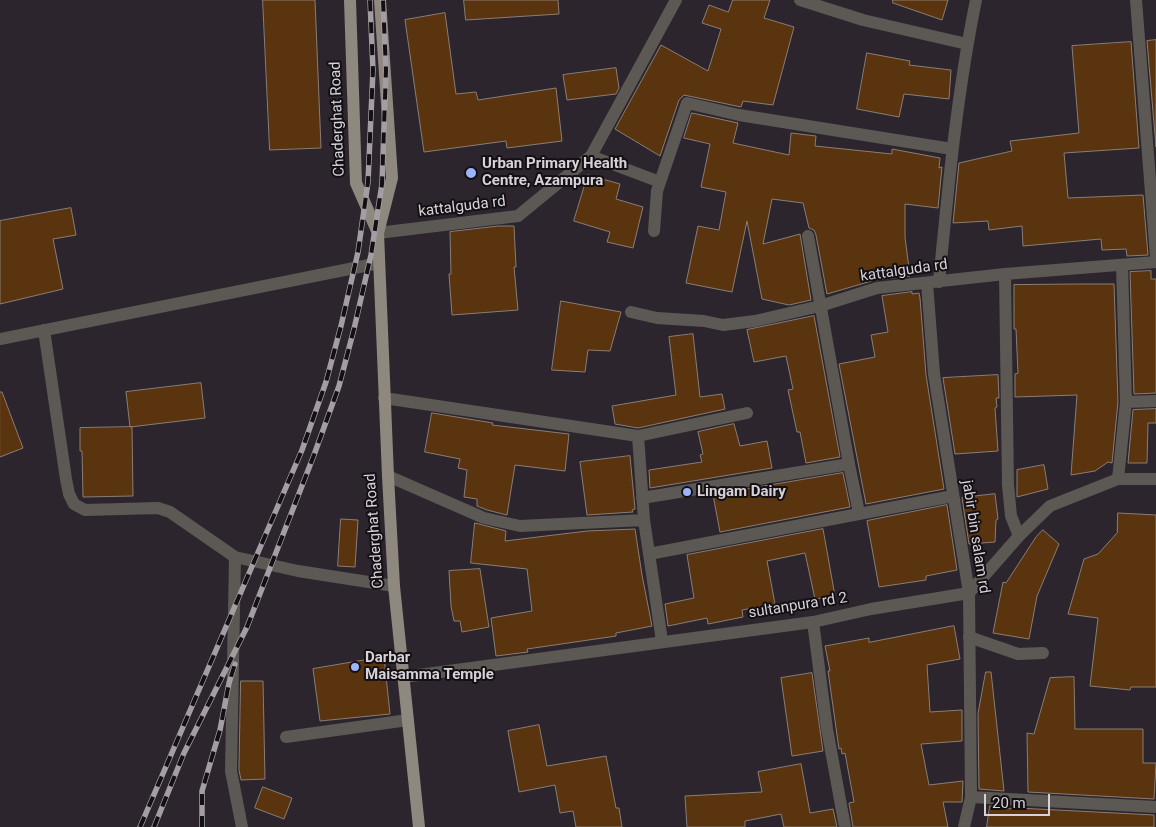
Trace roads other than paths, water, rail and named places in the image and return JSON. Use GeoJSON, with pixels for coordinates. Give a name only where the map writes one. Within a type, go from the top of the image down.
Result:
{"type":"FeatureCollection","features":[{"type":"Feature","properties":{"kind":"main road","name":"Chaderghat Road"},"geometry":{"type":"LineString","coordinates":[[350,0],[356,183],[378,233]]}},
{"type":"Feature","properties":{"kind":"main road","name":"Chaderghat Road"},"geometry":{"type":"LineString","coordinates":[[380,0],[392,178],[378,233],[384,398],[394,586],[419,827]]}},
{"type":"Feature","properties":{"kind":"street","name":"kattalguda rd"},"geometry":{"type":"LineString","coordinates":[[378,233],[518,216],[591,156],[676,0]]}},
{"type":"Feature","properties":{"kind":"street"},"geometry":{"type":"LineString","coordinates":[[800,0],[863,20],[967,44]]}},
{"type":"Feature","properties":{"kind":"street","name":"jabir bin salam rd"},"geometry":{"type":"LineString","coordinates":[[964,827],[971,797],[969,593],[934,374],[933,283],[967,44],[976,0]]}},
{"type":"Feature","properties":{"kind":"street"},"geometry":{"type":"LineString","coordinates":[[1136,0],[1156,257]]}},
{"type":"Feature","properties":{"kind":"street"},"geometry":{"type":"LineString","coordinates":[[654,231],[657,191],[687,103],[739,115],[952,149]]}},
{"type":"Feature","properties":{"kind":"street"},"geometry":{"type":"LineString","coordinates":[[591,156],[660,182]]}},
{"type":"Feature","properties":{"kind":"street"},"geometry":{"type":"LineString","coordinates":[[808,236],[859,513]]}},
{"type":"Feature","properties":{"kind":"street","name":"kattalguda rd"},"geometry":{"type":"LineString","coordinates":[[631,312],[657,318],[723,325],[755,321],[820,306],[877,288],[1005,274],[1156,262]]}},
{"type":"Feature","properties":{"kind":"street"},"geometry":{"type":"LineString","coordinates":[[0,339],[379,264]]}},
{"type":"Feature","properties":{"kind":"street"},"geometry":{"type":"LineString","coordinates":[[1118,479],[1126,402],[1122,265]]}},
{"type":"Feature","properties":{"kind":"street"},"geometry":{"type":"LineString","coordinates":[[1005,274],[1008,486],[1011,516],[1020,536]]}},
{"type":"Feature","properties":{"kind":"street"},"geometry":{"type":"LineString","coordinates":[[44,330],[66,479],[69,494],[74,504],[85,510],[158,508],[186,522],[234,557],[298,571],[394,586]]}},
{"type":"Feature","properties":{"kind":"street"},"geometry":{"type":"LineString","coordinates":[[384,398],[638,436],[747,412]]}},
{"type":"Feature","properties":{"kind":"street"},"geometry":{"type":"LineString","coordinates":[[1126,402],[1156,402]]}},
{"type":"Feature","properties":{"kind":"street"},"geometry":{"type":"LineString","coordinates":[[638,436],[644,520],[662,641]]}},
{"type":"Feature","properties":{"kind":"street"},"geometry":{"type":"LineString","coordinates":[[642,498],[849,464]]}},
{"type":"Feature","properties":{"kind":"street"},"geometry":{"type":"LineString","coordinates":[[388,476],[484,518],[520,526],[644,520]]}},
{"type":"Feature","properties":{"kind":"street"},"geometry":{"type":"LineString","coordinates":[[969,593],[1020,536],[1050,506],[1118,479],[1156,479]]}},
{"type":"Feature","properties":{"kind":"street"},"geometry":{"type":"LineString","coordinates":[[649,554],[952,496]]}},
{"type":"Feature","properties":{"kind":"street"},"geometry":{"type":"LineString","coordinates":[[234,557],[230,771],[242,827]]}},
{"type":"Feature","properties":{"kind":"street","name":"sultanpura rd 2"},"geometry":{"type":"LineString","coordinates":[[404,677],[813,622],[870,609],[969,593]]}},
{"type":"Feature","properties":{"kind":"street"},"geometry":{"type":"LineString","coordinates":[[813,622],[828,729],[845,827]]}},
{"type":"Feature","properties":{"kind":"street"},"geometry":{"type":"LineString","coordinates":[[969,637],[1018,654],[1043,653]]}},
{"type":"Feature","properties":{"kind":"street"},"geometry":{"type":"LineString","coordinates":[[286,737],[408,720]]}},
{"type":"Feature","properties":{"kind":"street"},"geometry":{"type":"LineString","coordinates":[[971,797],[1156,807]]}},
{"type":"Feature","properties":{"kind":"railway"},"geometry":{"type":"LineString","coordinates":[[140,827],[302,450],[326,382],[358,252],[368,182],[373,70],[370,0]]}},
{"type":"Feature","properties":{"kind":"railway"},"geometry":{"type":"LineString","coordinates":[[154,827],[184,753],[247,627],[339,386],[371,255],[382,184],[386,70],[383,0]]}},
{"type":"Feature","properties":{"kind":"railway"},"geometry":{"type":"LineString","coordinates":[[202,827],[202,791],[220,730],[229,683],[235,664]]}},
{"type":"Feature","properties":{"kind":"place","name":"Urban Primary Health Centre, Azampura"},"geometry":{"type":"Point","coordinates":[471,173]}},
{"type":"Feature","properties":{"kind":"place","name":"Lingam Dairy"},"geometry":{"type":"Point","coordinates":[687,492]}},
{"type":"Feature","properties":{"kind":"place","name":"Darbar Maisamma Temple"},"geometry":{"type":"Point","coordinates":[355,667]}}]}
